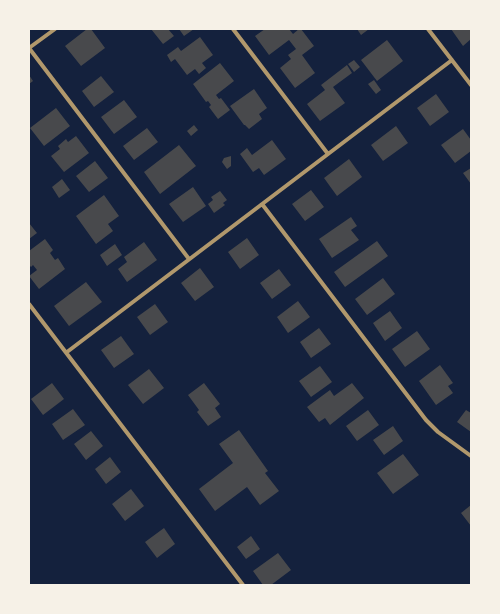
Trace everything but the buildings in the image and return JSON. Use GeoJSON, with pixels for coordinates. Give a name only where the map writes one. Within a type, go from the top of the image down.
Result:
{"type":"FeatureCollection","features":[{"type":"Feature","properties":{"kind":"street"},"geometry":{"type":"LineString","coordinates":[[55,29],[29,48],[189,259]]}},
{"type":"Feature","properties":{"kind":"street"},"geometry":{"type":"LineString","coordinates":[[233,29],[328,154]]}},
{"type":"Feature","properties":{"kind":"street"},"geometry":{"type":"LineString","coordinates":[[428,29],[471,85]]}},
{"type":"Feature","properties":{"kind":"street"},"geometry":{"type":"LineString","coordinates":[[67,352],[452,60]]}},
{"type":"Feature","properties":{"kind":"street"},"geometry":{"type":"LineString","coordinates":[[262,204],[426,420],[438,432],[471,456]]}},
{"type":"Feature","properties":{"kind":"street"},"geometry":{"type":"LineString","coordinates":[[29,304],[243,585]]}}]}
